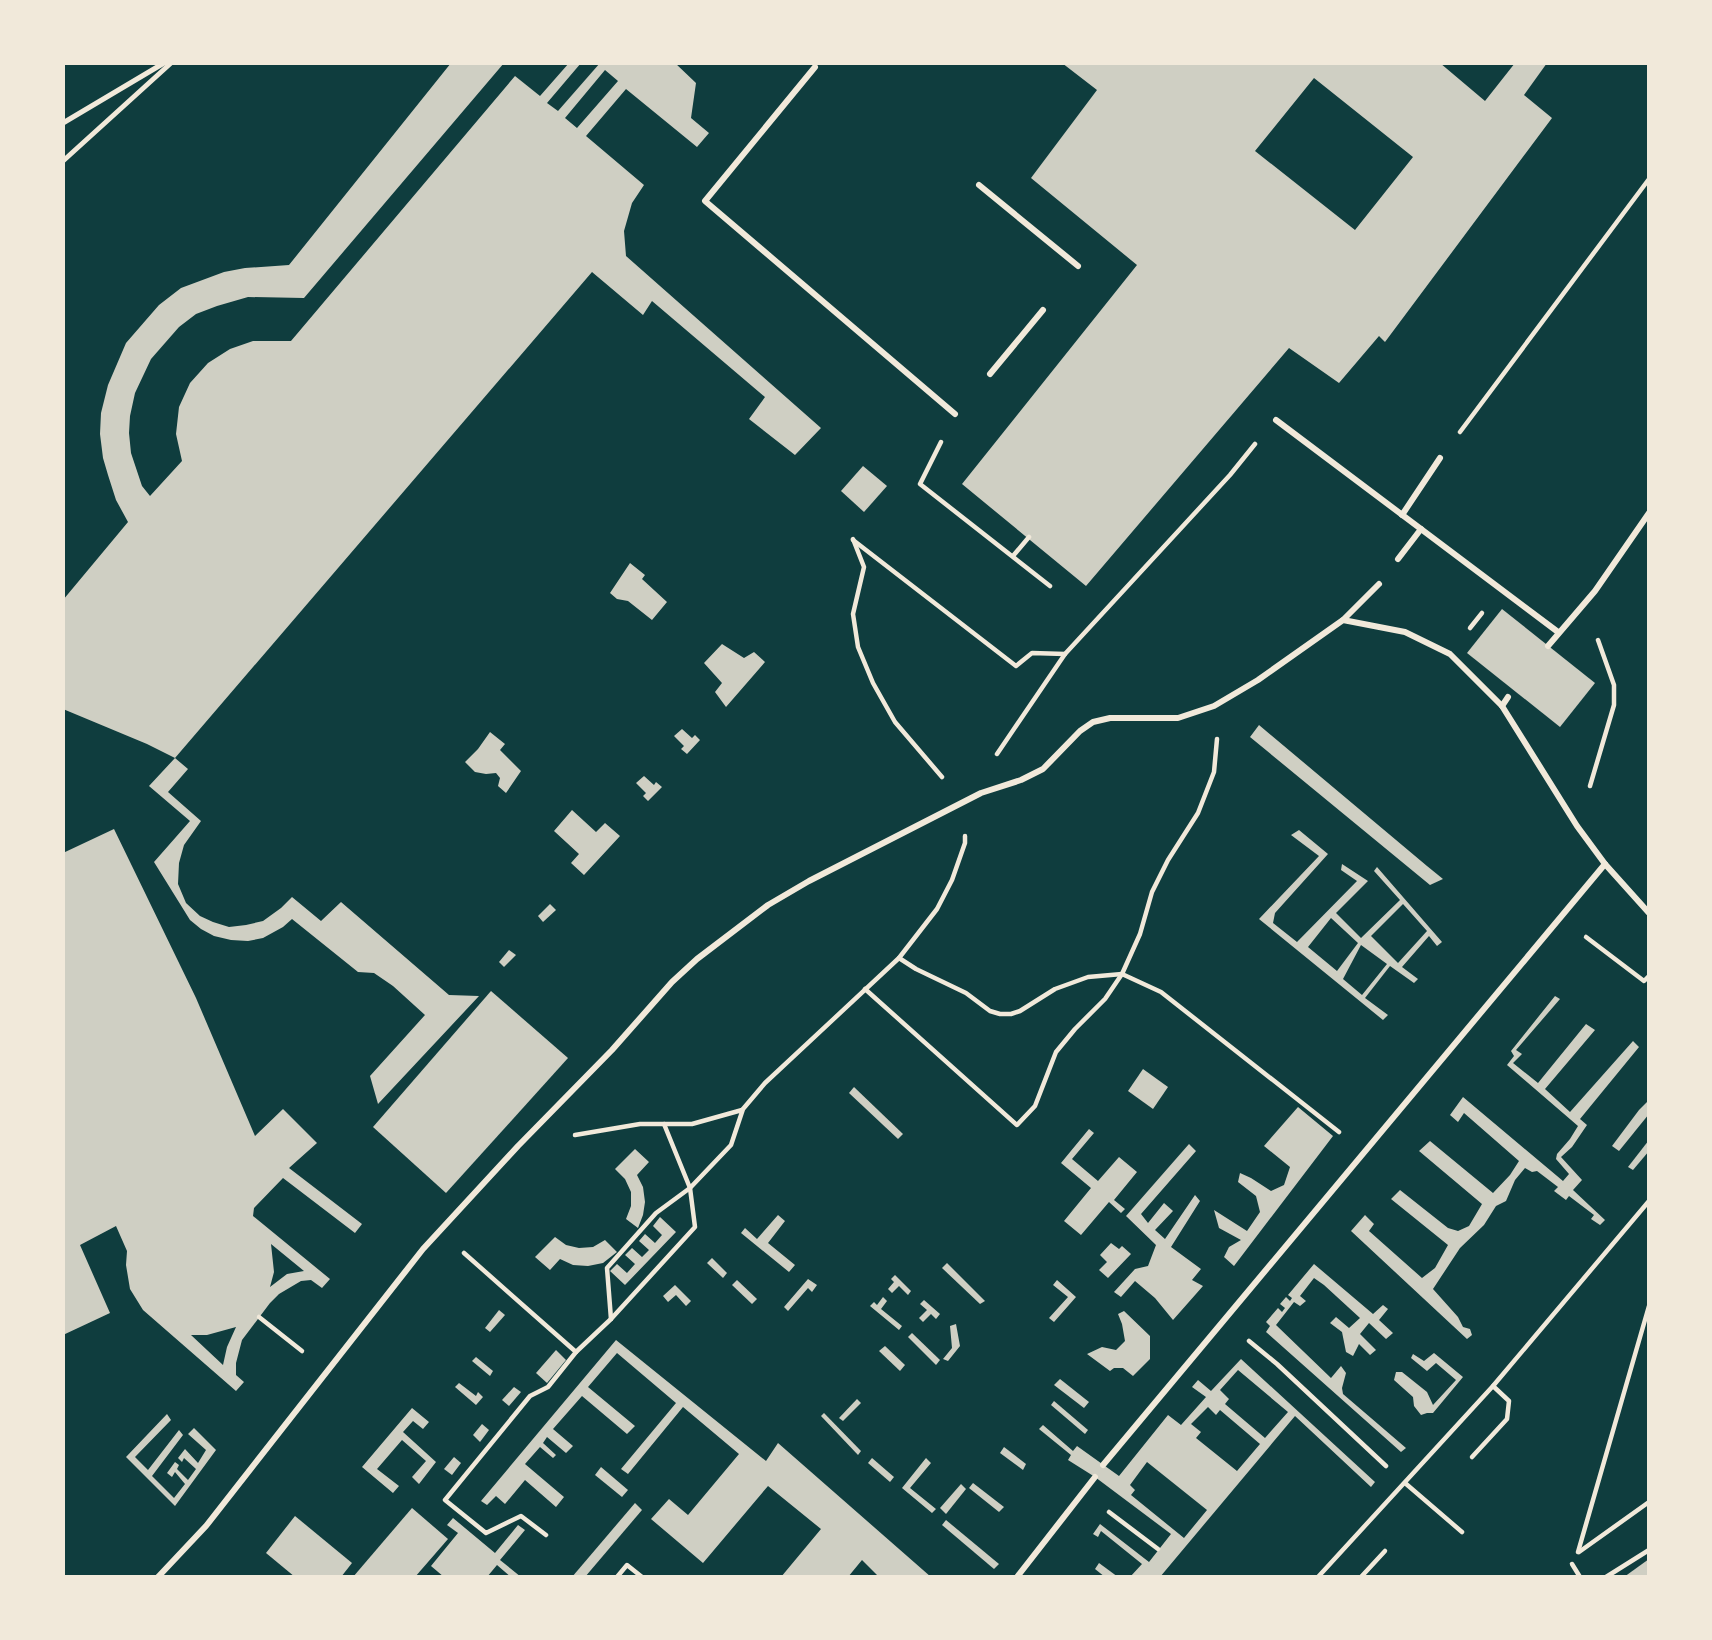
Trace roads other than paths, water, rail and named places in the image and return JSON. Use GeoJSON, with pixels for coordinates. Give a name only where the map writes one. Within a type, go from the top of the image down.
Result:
{"type":"FeatureCollection","features":[{"type":"Feature","properties":{"kind":"street"},"geometry":{"type":"LineString","coordinates":[[817,65],[705,201],[955,414]]}},
{"type":"Feature","properties":{"kind":"street"},"geometry":{"type":"LineString","coordinates":[[979,185],[1078,266]]}},
{"type":"Feature","properties":{"kind":"street"},"geometry":{"type":"LineString","coordinates":[[990,374],[1043,310]]}},
{"type":"Feature","properties":{"kind":"street"},"geometry":{"type":"LineString","coordinates":[[1276,420],[1558,632]]}},
{"type":"Feature","properties":{"kind":"street"},"geometry":{"type":"LineString","coordinates":[[1402,515],[1440,458]]}},
{"type":"Feature","properties":{"kind":"street"},"geometry":{"type":"LineString","coordinates":[[1548,646],[1595,591],[1649,513]]}},
{"type":"Feature","properties":{"kind":"street"},"geometry":{"type":"LineString","coordinates":[[1398,559],[1421,529]]}},
{"type":"Feature","properties":{"kind":"street"},"geometry":{"type":"LineString","coordinates":[[158,1577],[206,1526],[423,1249],[612,1050],[672,982],[698,960],[768,905],[848,860],[981,793],[1044,769],[1080,731],[1094,722],[1110,718],[1178,718],[1214,706],[1258,680],[1343,620],[1379,584]]}},
{"type":"Feature","properties":{"kind":"street"},"geometry":{"type":"LineString","coordinates":[[1343,620],[1405,632],[1450,654],[1502,706],[1577,826],[1605,864],[1649,912]]}},
{"type":"Feature","properties":{"kind":"street"},"geometry":{"type":"LineString","coordinates":[[1502,706],[1508,697]]}},
{"type":"Feature","properties":{"kind":"street"},"geometry":{"type":"LineString","coordinates":[[1103,1465],[1605,864]]}},
{"type":"Feature","properties":{"kind":"street"},"geometry":{"type":"LineString","coordinates":[[1017,1577],[1095,1477]]}},
{"type":"Feature","properties":{"kind":"lane"},"geometry":{"type":"LineString","coordinates":[[63,123],[164,63]]}},
{"type":"Feature","properties":{"kind":"lane"},"geometry":{"type":"LineString","coordinates":[[63,161],[171,63]]}}]}
